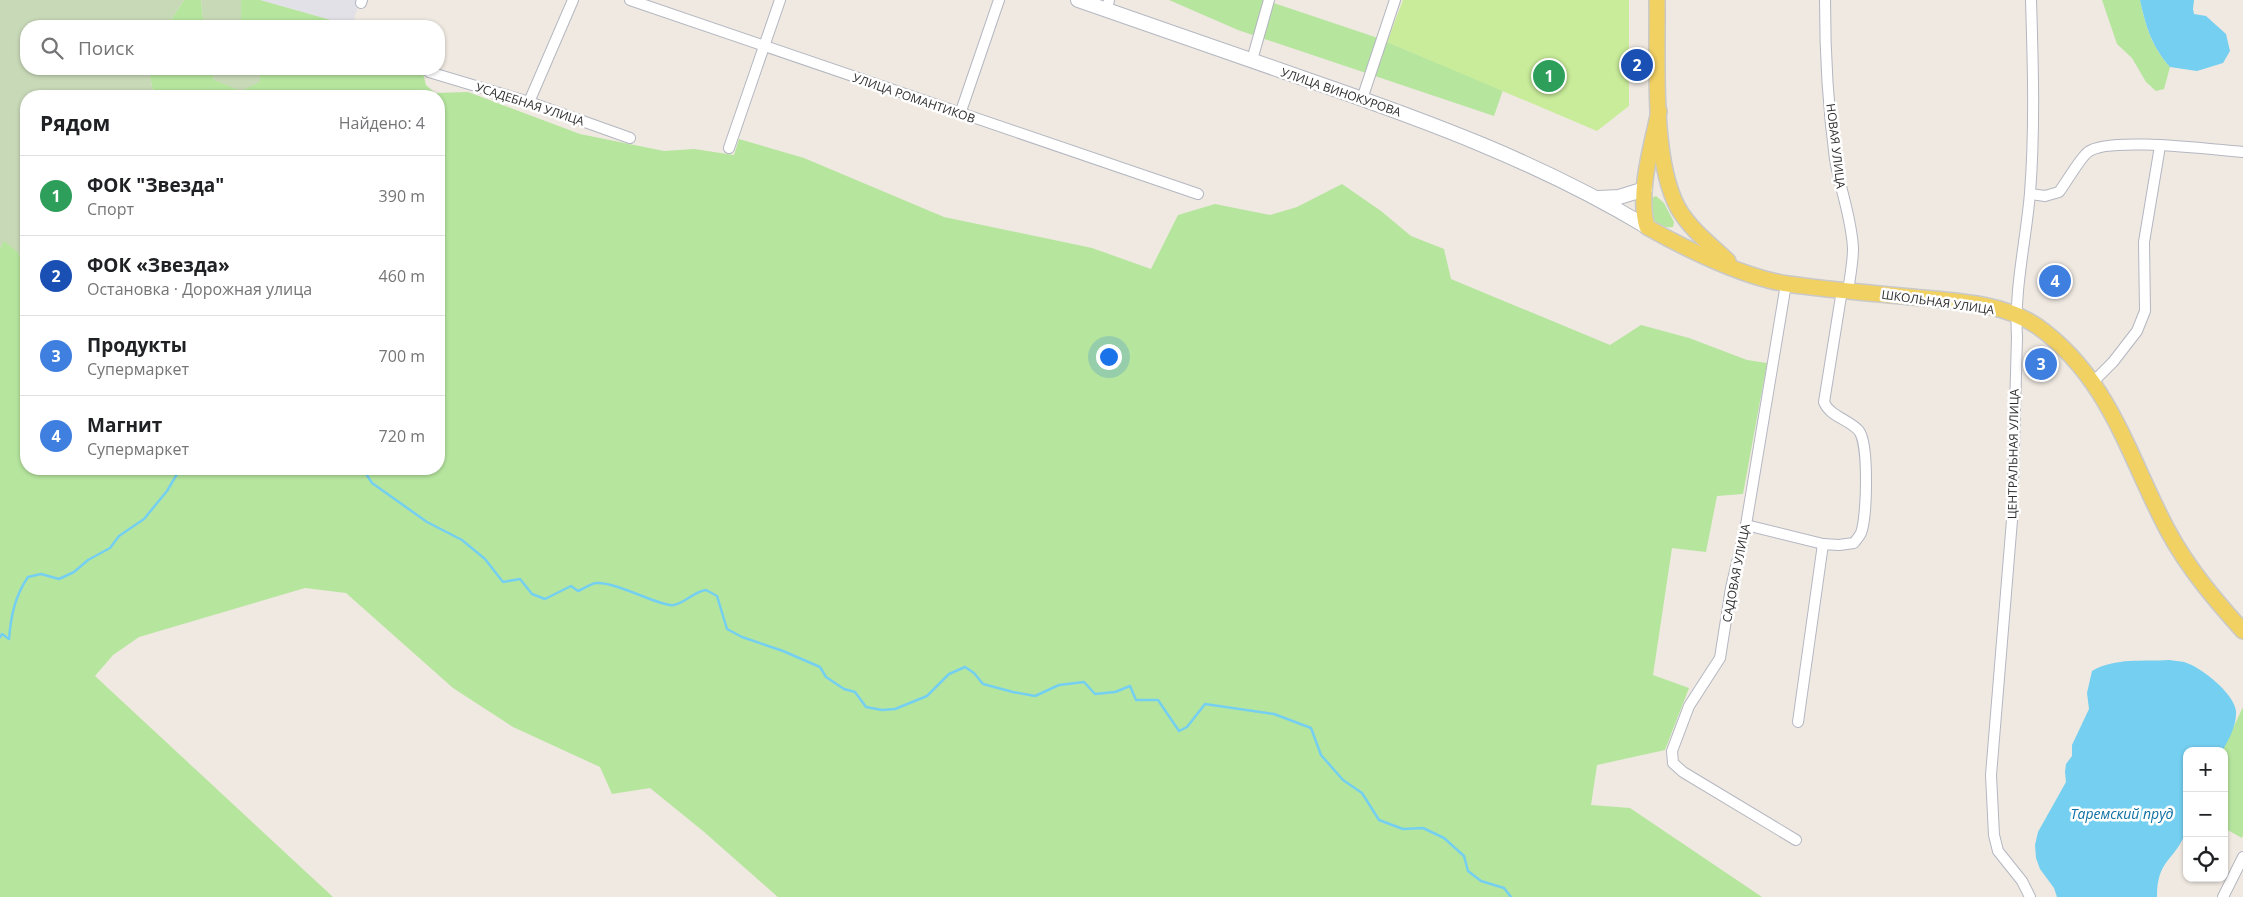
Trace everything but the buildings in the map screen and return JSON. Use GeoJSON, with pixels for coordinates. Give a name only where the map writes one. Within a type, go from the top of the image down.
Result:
{"type":"FeatureCollection","features":[{"type":"Feature","properties":{"kind":"main road","name":"УЛИЦА ВИНОКУРОВА"},"geometry":{"type":"LineString","coordinates":[[1078,0],[1108,5],[1252,60],[1492,147],[1598,198]]}},
{"type":"Feature","properties":{"kind":"main road"},"geometry":{"type":"LineString","coordinates":[[1657,0],[1659,111],[1665,174],[1676,204],[1679,226],[1673,233],[1663,236]]}},
{"type":"Feature","properties":{"kind":"main road"},"geometry":{"type":"LineString","coordinates":[[1647,227],[1643,213],[1645,189],[1659,111]]}},
{"type":"Feature","properties":{"kind":"main road"},"geometry":{"type":"LineString","coordinates":[[1598,198],[1619,197],[1645,189],[1654,189],[1676,204],[1693,228],[1734,268]]}},
{"type":"Feature","properties":{"kind":"main road"},"geometry":{"type":"LineString","coordinates":[[1598,198],[1663,236],[1755,277],[1786,284]]}},
{"type":"Feature","properties":{"kind":"main road","name":"ШКОЛЬНАЯ УЛИЦА"},"geometry":{"type":"LineString","coordinates":[[1786,284],[1950,301],[2015,314],[2036,325],[2064,348],[2093,382],[2120,426],[2133,459],[2172,539],[2210,593],[2243,631]]}},
{"type":"Feature","properties":{"kind":"street"},"geometry":{"type":"LineString","coordinates":[[529,102],[573,0]]}},
{"type":"Feature","properties":{"kind":"street","name":"УЛИЦА РОМАНТИКОВ"},"geometry":{"type":"LineString","coordinates":[[630,0],[1198,194]]}},
{"type":"Feature","properties":{"kind":"street"},"geometry":{"type":"LineString","coordinates":[[729,148],[780,0]]}},
{"type":"Feature","properties":{"kind":"street"},"geometry":{"type":"LineString","coordinates":[[960,114],[999,0]]}},
{"type":"Feature","properties":{"kind":"street"},"geometry":{"type":"LineString","coordinates":[[1252,60],[1269,0]]}},
{"type":"Feature","properties":{"kind":"street"},"geometry":{"type":"LineString","coordinates":[[1362,99],[1394,0]]}},
{"type":"Feature","properties":{"kind":"street","name":"НОВАЯ УЛИЦА"},"geometry":{"type":"LineString","coordinates":[[1825,0],[1825,40],[1835,156],[1839,186],[1848,218],[1853,249],[1845,290]]}},
{"type":"Feature","properties":{"kind":"street","name":"ЦЕНТРАЛЬНАЯ УЛИЦА"},"geometry":{"type":"LineString","coordinates":[[2030,897],[2022,881],[1998,851],[1994,835],[1991,775],[2012,520],[2017,337],[2015,314],[2030,194],[2033,122],[2031,0]]}},
{"type":"Feature","properties":{"kind":"street","name":"УСАДЕБНАЯ УЛИЦА"},"geometry":{"type":"LineString","coordinates":[[439,75],[529,102],[630,138]]}},
{"type":"Feature","properties":{"kind":"street"},"geometry":{"type":"LineString","coordinates":[[2030,194],[2045,196],[2059,192],[2087,152],[2103,145],[2160,146],[2243,152]]}},
{"type":"Feature","properties":{"kind":"street"},"geometry":{"type":"LineString","coordinates":[[2093,382],[2113,362],[2137,331],[2144,311],[2144,242],[2160,146]]}},
{"type":"Feature","properties":{"kind":"street","name":"САДОВАЯ УЛИЦА"},"geometry":{"type":"LineString","coordinates":[[1786,284],[1746,525],[1731,588],[1720,658],[1689,706],[1672,751],[1673,763],[1683,772],[1796,840]]}},
{"type":"Feature","properties":{"kind":"street"},"geometry":{"type":"LineString","coordinates":[[1746,525],[1823,544],[1839,545],[1854,543],[1860,534],[1866,488],[1866,458],[1863,437],[1853,425],[1827,409],[1824,402],[1845,290]]}},
{"type":"Feature","properties":{"kind":"street"},"geometry":{"type":"LineString","coordinates":[[1798,722],[1823,544]]}},
{"type":"Feature","properties":{"kind":"street"},"geometry":{"type":"LineString","coordinates":[[2223,897],[2240,869],[2243,857]]}},
{"type":"Feature","properties":{"kind":"shaded area"},"geometry":{"type":"Polygon","coordinates":[[[260,0],[360,0],[354,20],[331,20],[260,0]]]}},
{"type":"Feature","properties":{"kind":"green space"},"geometry":{"type":"Polygon","coordinates":[[[0,0],[184,0],[171,20],[20,20],[20,75],[150,75],[153,90],[20,90],[20,256],[4,241],[0,248],[0,0]]]}},
{"type":"Feature","properties":{"kind":"green space"},"geometry":{"type":"Polygon","coordinates":[[[184,0],[201,0],[203,20],[171,20],[184,0]]]}},
{"type":"Feature","properties":{"kind":"green space"},"geometry":{"type":"Polygon","coordinates":[[[201,0],[241,0],[241,20],[203,20],[201,0]]]}},
{"type":"Feature","properties":{"kind":"green space"},"geometry":{"type":"Polygon","coordinates":[[[241,0],[260,0],[331,20],[241,20],[241,0]]]}},
{"type":"Feature","properties":{"kind":"green space"},"geometry":{"type":"Polygon","coordinates":[[[1169,0],[1265,0],[1375,37],[1503,90],[1494,116],[1238,30],[1169,0]]]}},
{"type":"Feature","properties":{"kind":"green space"},"geometry":{"type":"Polygon","coordinates":[[[1403,0],[1629,0],[1629,106],[1597,131],[1387,42],[1403,0]]]}},
{"type":"Feature","properties":{"kind":"green space"},"geometry":{"type":"Polygon","coordinates":[[[2102,0],[2140,0],[2150,36],[2170,67],[2164,89],[2156,91],[2146,82],[2132,58],[2117,44],[2102,0]]]}},
{"type":"Feature","properties":{"kind":"green space"},"geometry":{"type":"Polygon","coordinates":[[[150,75],[213,75],[214,80],[260,82],[260,75],[424,75],[426,85],[432,90],[153,90],[150,75]]]}},
{"type":"Feature","properties":{"kind":"green space"},"geometry":{"type":"Polygon","coordinates":[[[213,75],[260,75],[260,82],[243,90],[214,80],[213,75]]]}},
{"type":"Feature","properties":{"kind":"green space"},"geometry":{"type":"Polygon","coordinates":[[[468,92],[580,134],[664,151],[694,149],[734,155],[739,139],[804,158],[944,217],[1092,248],[1151,269],[1178,215],[1215,204],[1270,215],[1297,207],[1342,184],[1381,211],[1411,236],[1444,249],[1451,279],[1610,345],[1641,325],[1689,338],[1747,360],[1767,363],[1743,494],[1717,496],[1706,552],[1672,548],[1653,675],[1689,688],[1665,750],[1597,765],[1591,805],[1630,808],[1762,897],[778,897],[703,831],[650,788],[612,794],[600,767],[513,727],[453,688],[346,593],[305,588],[139,637],[113,655],[95,676],[333,897],[0,897],[0,248],[4,240],[20,256],[20,475],[445,475],[445,93],[468,92]]]}},
{"type":"Feature","properties":{"kind":"green space"},"geometry":{"type":"Polygon","coordinates":[[[1656,196],[1664,203],[1674,222],[1673,227],[1661,226],[1654,220],[1650,210],[1649,199],[1656,196]]]}},
{"type":"Feature","properties":{"kind":"green space"},"geometry":{"type":"Polygon","coordinates":[[[2243,707],[2242,838],[2228,830],[2228,747],[2224,747],[2243,707]]]}},
{"type":"Feature","properties":{"kind":"water"},"geometry":{"type":"Polygon","coordinates":[[[2140,0],[2194,0],[2194,14],[2206,16],[2226,34],[2230,51],[2223,63],[2197,71],[2170,67],[2158,51],[2150,35],[2140,0]]]}},
{"type":"Feature","properties":{"kind":"water","name":"Таремский пруд"},"geometry":{"type":"Polygon","coordinates":[[[2169,660],[2184,662],[2199,669],[2223,689],[2234,704],[2236,716],[2232,732],[2224,747],[2183,747],[2183,838],[2163,868],[2160,875],[2157,897],[2057,897],[2054,888],[2040,869],[2036,858],[2035,845],[2038,832],[2066,782],[2066,764],[2072,756],[2072,745],[2089,709],[2087,693],[2092,671],[2110,664],[2130,661],[2169,660]]]}},
{"type":"Feature","properties":{"kind":"waterway"},"geometry":{"type":"LineString","coordinates":[[0,637],[2,634],[9,639],[14,606],[28,577],[41,574],[59,579],[74,572],[88,560],[110,548],[119,536],[144,519],[167,491],[176,475]]}},
{"type":"Feature","properties":{"kind":"waterway"},"geometry":{"type":"LineString","coordinates":[[367,475],[372,483],[427,522],[462,540],[485,559],[503,582],[520,579],[532,594],[545,599],[571,586],[578,591],[596,583],[605,583],[668,605],[678,604],[706,590],[717,596],[727,629],[742,637],[783,651],[820,667],[826,677],[844,689],[855,692],[866,707],[882,710],[895,709],[927,696],[949,674],[965,667],[974,673],[983,684],[1035,696],[1059,685],[1084,682],[1095,694],[1115,692],[1130,686],[1136,700],[1158,700],[1179,731],[1187,727],[1205,704],[1274,714],[1311,728],[1321,755],[1343,780],[1362,793],[1379,820],[1403,829],[1423,828],[1444,838],[1464,856],[1468,871],[1481,881],[1504,888],[1511,897]]}},
{"type":"Feature","properties":{"kind":"place","name":"ФОК «Звезда»"},"geometry":{"type":"Point","coordinates":[1637,65]}},
{"type":"Feature","properties":{"kind":"place","name":"ФОК \"Звезда\""},"geometry":{"type":"Point","coordinates":[1549,76]}},
{"type":"Feature","properties":{"kind":"place","name":"Магнит"},"geometry":{"type":"Point","coordinates":[2055,281]}},
{"type":"Feature","properties":{"kind":"place","name":"Продукты"},"geometry":{"type":"Point","coordinates":[2041,364]}}]}
